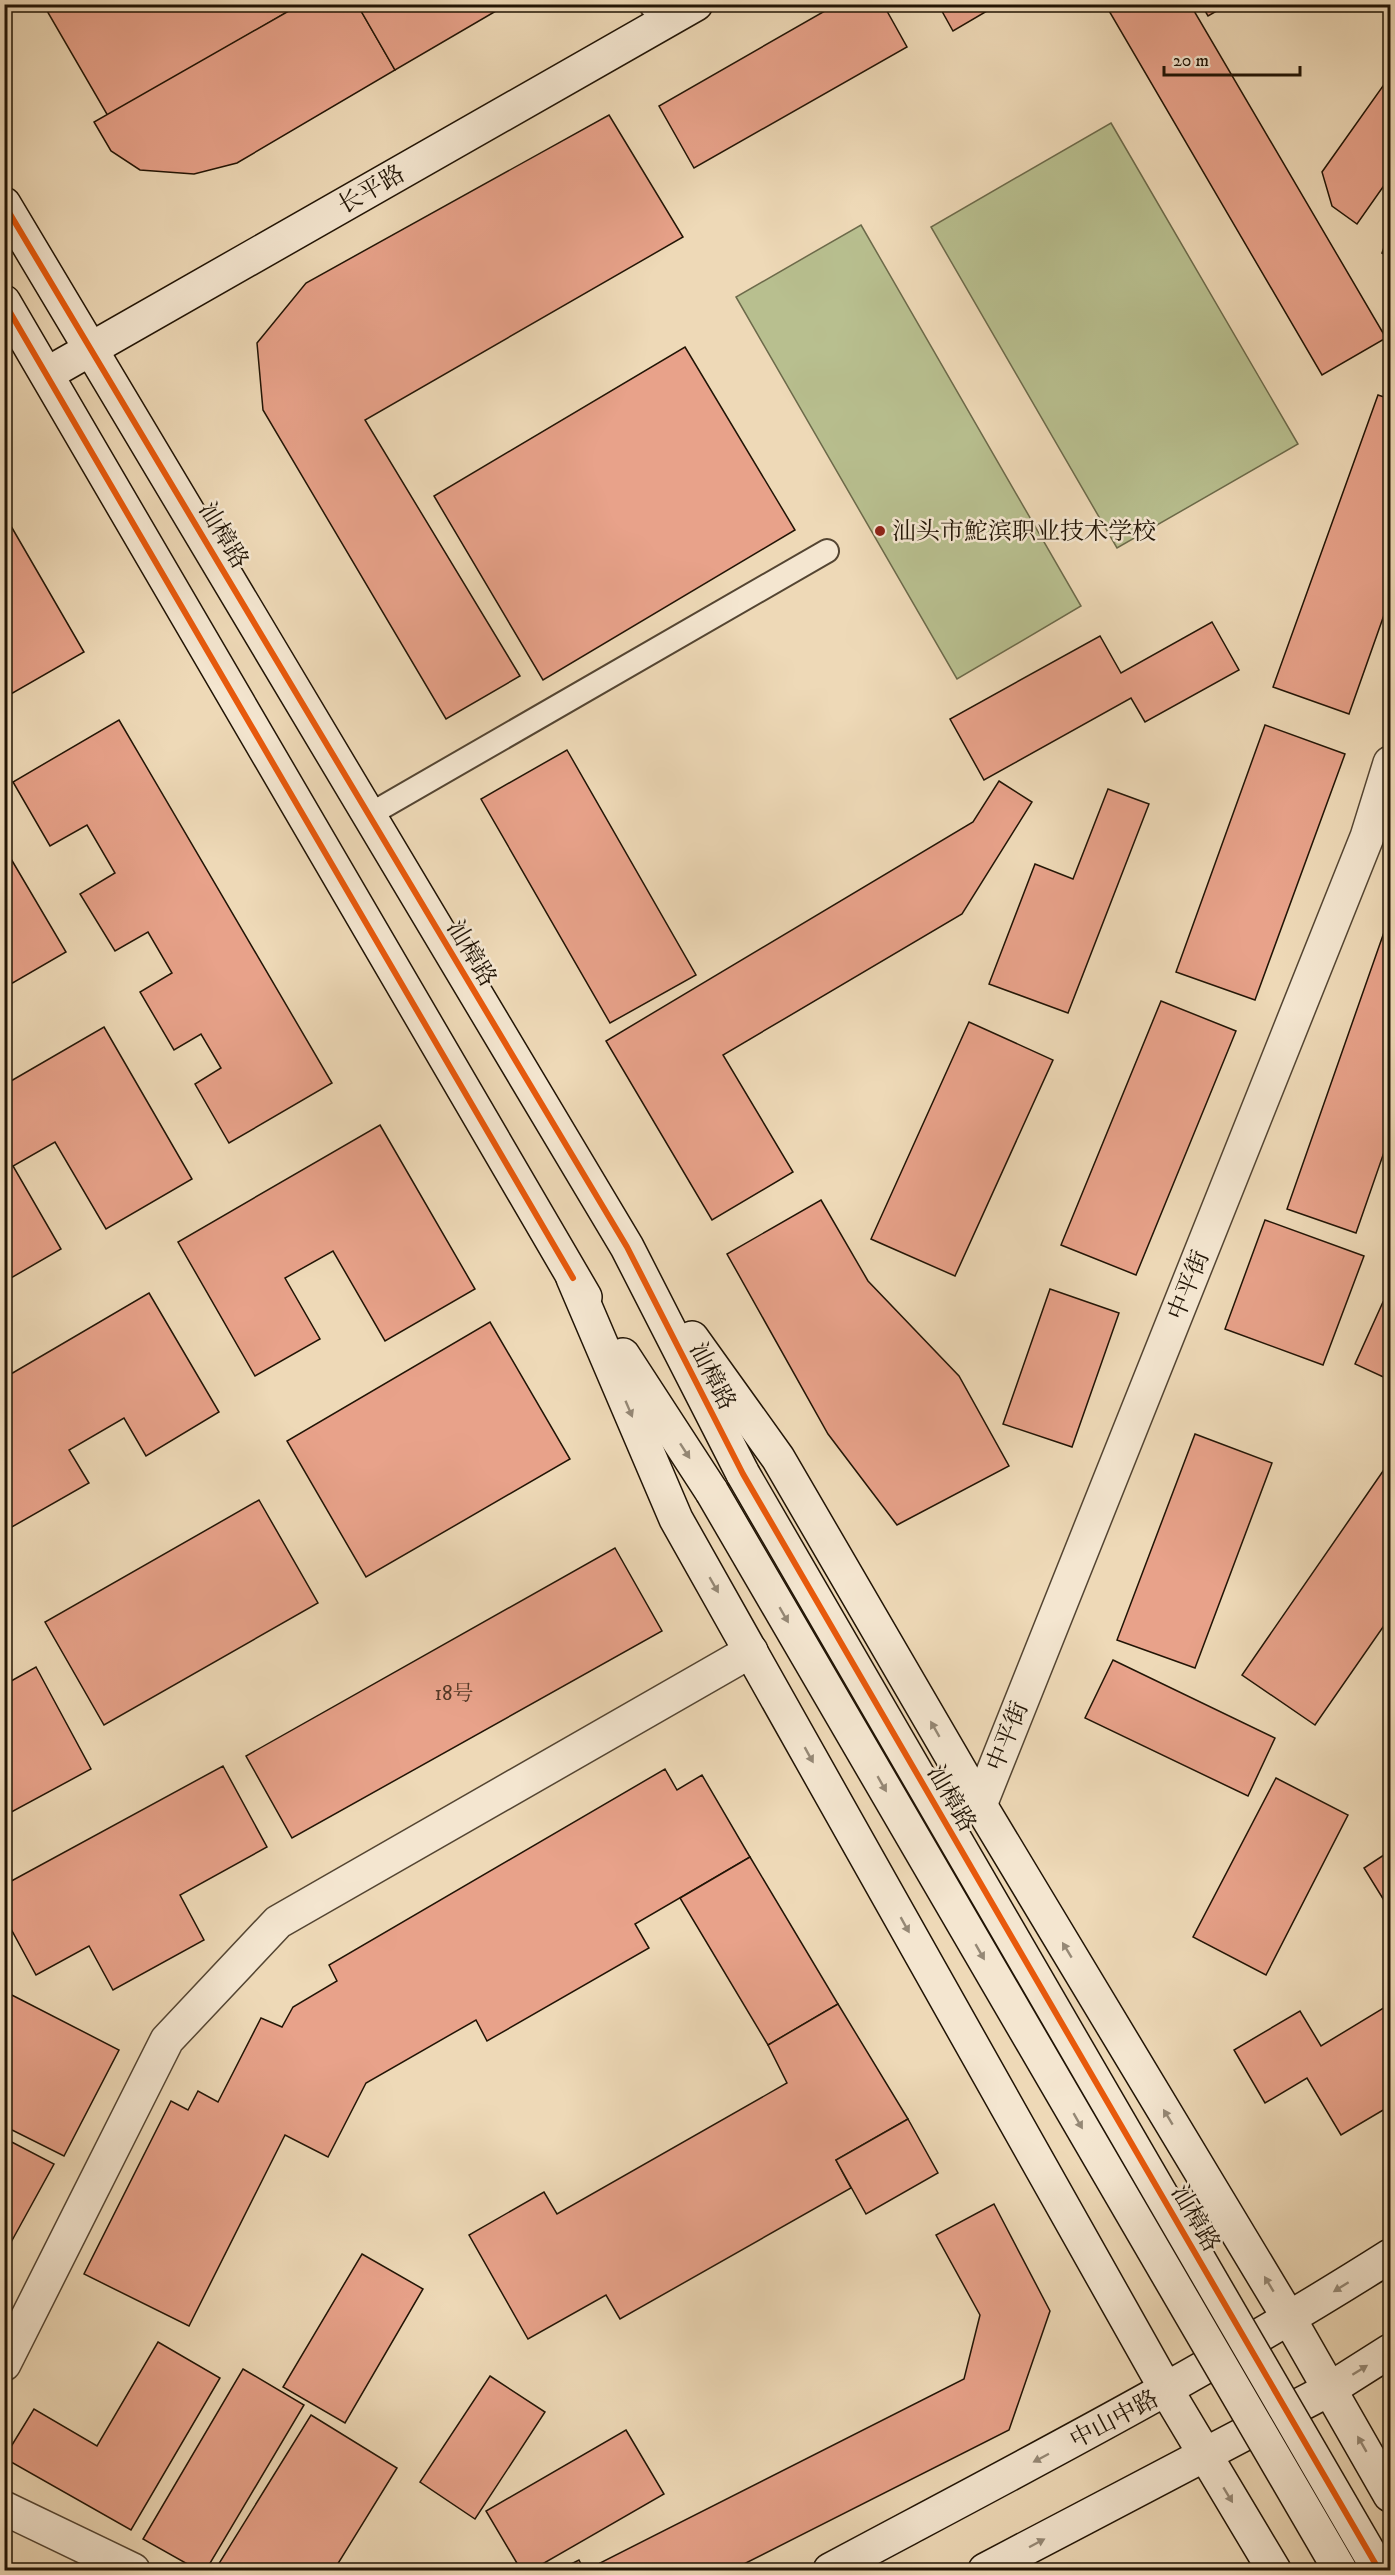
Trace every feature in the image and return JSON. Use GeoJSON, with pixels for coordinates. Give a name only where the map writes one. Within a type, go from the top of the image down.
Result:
{"type":"FeatureCollection","features":[{"type":"Feature","properties":{"kind":"street","name":"长平路"},"geometry":{"type":"LineString","coordinates":[[86,340],[696,4]]}},
{"type":"Feature","properties":{"kind":"street","name":"长平路"},"geometry":{"type":"LineString","coordinates":[[43,366],[653,5]]}},
{"type":"Feature","properties":{"kind":"street","name":"汕樟路"},"geometry":{"type":"LineString","coordinates":[[4,204],[627,1247],[743,1474],[1379,2571]]}},
{"type":"Feature","properties":{"kind":"street"},"geometry":{"type":"LineString","coordinates":[[4,302],[573,1278],[712,1492],[1340,2571]]}},
{"type":"Feature","properties":{"kind":"street","name":"中平街"},"geometry":{"type":"LineString","coordinates":[[980,1805],[1379,845],[1390,762]]}},
{"type":"Feature","properties":{"kind":"street","name":"汕樟路"},"geometry":{"type":"LineString","coordinates":[[627,1247],[778,1458],[980,1805],[1290,2320],[1390,2495]]}},
{"type":"Feature","properties":{"kind":"street"},"geometry":{"type":"LineString","coordinates":[[573,1278],[676,1519],[1167,2391],[1274,2571]]}},
{"type":"Feature","properties":{"kind":"street"},"geometry":{"type":"LineString","coordinates":[[4,2364],[167,2040],[278,1922],[751,1651]]}},
{"type":"Feature","properties":{"kind":"street","name":"中山中路"},"geometry":{"type":"LineString","coordinates":[[830,2571],[1167,2391],[1290,2320],[1390,2256]]}},
{"type":"Feature","properties":{"kind":"street"},"geometry":{"type":"LineString","coordinates":[[985,2571],[1330,2389],[1390,2351]]}},
{"type":"Feature","properties":{"kind":"street"},"geometry":{"type":"LineString","coordinates":[[4,2508],[133,2571]]}},
{"type":"Feature","properties":{"kind":"lane"},"geometry":{"type":"LineString","coordinates":[[369,815],[827,551]]}},
{"type":"Feature","properties":{"kind":"green space"},"geometry":{"type":"Polygon","coordinates":[[[1111,123],[1298,444],[1117,548],[931,227],[1111,123]]]}},
{"type":"Feature","properties":{"kind":"green space"},"geometry":{"type":"Polygon","coordinates":[[[861,225],[1081,606],[957,679],[736,297],[861,225]]]}},
{"type":"Feature","properties":{"kind":"building"},"geometry":{"type":"Polygon","coordinates":[[[43,4],[301,4],[108,116],[43,4]]]}},
{"type":"Feature","properties":{"kind":"building"},"geometry":{"type":"Polygon","coordinates":[[[301,4],[357,4],[395,70],[237,163],[194,174],[140,170],[111,151],[94,122],[301,4]]]}},
{"type":"Feature","properties":{"kind":"building"},"geometry":{"type":"Polygon","coordinates":[[[357,4],[508,4],[395,70],[357,4]]]}},
{"type":"Feature","properties":{"kind":"building"},"geometry":{"type":"Polygon","coordinates":[[[837,4],[883,4],[907,47],[694,168],[659,106],[837,4]]]}},
{"type":"Feature","properties":{"kind":"building"},"geometry":{"type":"Polygon","coordinates":[[[938,4],[999,4],[953,31],[938,4]]]}},
{"type":"Feature","properties":{"kind":"building"},"geometry":{"type":"Polygon","coordinates":[[[1105,4],[1190,4],[1386,338],[1322,375],[1105,4]]]}},
{"type":"Feature","properties":{"kind":"building"},"geometry":{"type":"Polygon","coordinates":[[[1201,4],[1229,4],[1208,16],[1201,4]]]}},
{"type":"Feature","properties":{"kind":"building"},"geometry":{"type":"Polygon","coordinates":[[[1390,76],[1390,177],[1357,224],[1332,206],[1322,172],[1390,76]]]}},
{"type":"Feature","properties":{"kind":"building"},"geometry":{"type":"Polygon","coordinates":[[[609,115],[683,237],[365,420],[520,676],[446,719],[263,410],[257,343],[306,283],[609,115]]]}},
{"type":"Feature","properties":{"kind":"building"},"geometry":{"type":"Polygon","coordinates":[[[1390,230],[1390,257],[1382,253],[1390,230]]]}},
{"type":"Feature","properties":{"kind":"building"},"geometry":{"type":"Polygon","coordinates":[[[685,347],[795,530],[543,680],[434,496],[685,347]]]}},
{"type":"Feature","properties":{"kind":"building"},"geometry":{"type":"Polygon","coordinates":[[[1378,395],[1390,399],[1390,598],[1349,714],[1273,687],[1378,395]]]}},
{"type":"Feature","properties":{"kind":"building"},"geometry":{"type":"Polygon","coordinates":[[[4,514],[84,652],[4,698],[4,514]]]}},
{"type":"Feature","properties":{"kind":"building"},"geometry":{"type":"Polygon","coordinates":[[[1212,622],[1239,670],[1145,722],[1131,698],[984,780],[950,719],[1100,636],[1121,673],[1212,622]]]}},
{"type":"Feature","properties":{"kind":"building"},"geometry":{"type":"Polygon","coordinates":[[[119,720],[332,1083],[229,1143],[195,1084],[221,1068],[201,1034],[174,1050],[140,992],[172,973],[148,932],[115,951],[80,894],[115,873],[87,825],[50,846],[13,782],[119,720]]]}},
{"type":"Feature","properties":{"kind":"building"},"geometry":{"type":"Polygon","coordinates":[[[1265,725],[1345,754],[1255,1000],[1176,972],[1265,725]]]}},
{"type":"Feature","properties":{"kind":"building"},"geometry":{"type":"Polygon","coordinates":[[[567,750],[696,975],[610,1023],[481,799],[567,750]]]}},
{"type":"Feature","properties":{"kind":"building"},"geometry":{"type":"Polygon","coordinates":[[[999,781],[1032,802],[962,914],[723,1055],[793,1172],[712,1220],[606,1041],[973,822],[999,781]]]}},
{"type":"Feature","properties":{"kind":"building"},"geometry":{"type":"Polygon","coordinates":[[[1108,789],[1149,804],[1068,1013],[989,984],[1035,864],[1073,879],[1108,789]]]}},
{"type":"Feature","properties":{"kind":"building"},"geometry":{"type":"Polygon","coordinates":[[[4,847],[66,952],[4,988],[4,847]]]}},
{"type":"Feature","properties":{"kind":"building"},"geometry":{"type":"Polygon","coordinates":[[[1389,918],[1390,1135],[1356,1233],[1287,1209],[1389,918]]]}},
{"type":"Feature","properties":{"kind":"building"},"geometry":{"type":"Polygon","coordinates":[[[1161,1001],[1236,1031],[1136,1275],[1061,1245],[1161,1001]]]}},
{"type":"Feature","properties":{"kind":"building"},"geometry":{"type":"Polygon","coordinates":[[[969,1022],[1053,1060],[955,1276],[871,1239],[969,1022]]]}},
{"type":"Feature","properties":{"kind":"building"},"geometry":{"type":"Polygon","coordinates":[[[104,1027],[192,1179],[106,1229],[55,1142],[13,1166],[61,1249],[4,1282],[4,1085],[104,1027]]]}},
{"type":"Feature","properties":{"kind":"building"},"geometry":{"type":"Polygon","coordinates":[[[380,1125],[475,1289],[385,1341],[333,1251],[285,1278],[320,1339],[255,1376],[178,1242],[380,1125]]]}},
{"type":"Feature","properties":{"kind":"building"},"geometry":{"type":"Polygon","coordinates":[[[821,1200],[868,1281],[959,1376],[1009,1466],[897,1525],[828,1434],[727,1254],[821,1200]]]}},
{"type":"Feature","properties":{"kind":"building"},"geometry":{"type":"Polygon","coordinates":[[[1265,1220],[1364,1256],[1323,1365],[1225,1329],[1265,1220]]]}},
{"type":"Feature","properties":{"kind":"building"},"geometry":{"type":"Polygon","coordinates":[[[1050,1289],[1119,1313],[1072,1447],[1003,1424],[1050,1289]]]}},
{"type":"Feature","properties":{"kind":"building"},"geometry":{"type":"Polygon","coordinates":[[[149,1293],[219,1412],[146,1456],[124,1418],[69,1450],[89,1483],[10,1528],[4,1518],[4,1378],[149,1293]]]}},
{"type":"Feature","properties":{"kind":"building"},"geometry":{"type":"Polygon","coordinates":[[[1383,1302],[1390,1305],[1390,1380],[1355,1364],[1383,1302]]]}},
{"type":"Feature","properties":{"kind":"building"},"geometry":{"type":"Polygon","coordinates":[[[490,1322],[570,1459],[366,1577],[287,1441],[490,1322]]]}},
{"type":"Feature","properties":{"kind":"building"},"geometry":{"type":"Polygon","coordinates":[[[1195,1434],[1272,1463],[1195,1668],[1117,1640],[1195,1434]]]}},
{"type":"Feature","properties":{"kind":"building"},"geometry":{"type":"Polygon","coordinates":[[[1390,1461],[1390,1617],[1315,1725],[1242,1675],[1390,1461]]]}},
{"type":"Feature","properties":{"kind":"building"},"geometry":{"type":"Polygon","coordinates":[[[259,1500],[318,1603],[104,1725],[45,1622],[259,1500]]]}},
{"type":"Feature","properties":{"kind":"building"},"geometry":{"type":"Polygon","coordinates":[[[615,1548],[662,1631],[292,1838],[246,1756],[615,1548]]]}},
{"type":"Feature","properties":{"kind":"building"},"geometry":{"type":"Polygon","coordinates":[[[1113,1660],[1275,1738],[1248,1796],[1085,1718],[1113,1660]]]}},
{"type":"Feature","properties":{"kind":"building"},"geometry":{"type":"Polygon","coordinates":[[[36,1667],[91,1769],[4,1816],[4,1685],[36,1667]]]}},
{"type":"Feature","properties":{"kind":"building"},"geometry":{"type":"Polygon","coordinates":[[[223,1766],[267,1847],[180,1895],[204,1940],[113,1990],[89,1946],[36,1975],[4,1916],[4,1885],[223,1766]]]}},
{"type":"Feature","properties":{"kind":"building"},"geometry":{"type":"Polygon","coordinates":[[[665,1769],[677,1790],[702,1775],[750,1857],[635,1924],[649,1948],[487,2041],[476,2020],[366,2083],[328,2157],[285,2135],[189,2326],[84,2274],[171,2101],[188,2110],[198,2091],[218,2102],[261,2018],[282,2027],[293,2007],[337,1981],[329,1965],[665,1769]]]}},
{"type":"Feature","properties":{"kind":"building"},"geometry":{"type":"Polygon","coordinates":[[[1276,1778],[1348,1815],[1266,1975],[1193,1937],[1276,1778]]]}},
{"type":"Feature","properties":{"kind":"building"},"geometry":{"type":"Polygon","coordinates":[[[1390,1851],[1390,1910],[1364,1868],[1390,1851]]]}},
{"type":"Feature","properties":{"kind":"building"},"geometry":{"type":"Polygon","coordinates":[[[750,1857],[838,2004],[768,2045],[680,1898],[750,1857]]]}},
{"type":"Feature","properties":{"kind":"building"},"geometry":{"type":"Polygon","coordinates":[[[4,1991],[119,2050],[64,2156],[4,2126],[4,1991]]]}},
{"type":"Feature","properties":{"kind":"building"},"geometry":{"type":"Polygon","coordinates":[[[838,2004],[908,2119],[836,2160],[851,2188],[620,2319],[606,2295],[528,2339],[469,2235],[544,2192],[557,2214],[787,2083],[768,2045],[838,2004]]]}},
{"type":"Feature","properties":{"kind":"building"},"geometry":{"type":"Polygon","coordinates":[[[1390,2004],[1390,2106],[1341,2135],[1307,2078],[1265,2103],[1234,2050],[1300,2011],[1321,2046],[1390,2004]]]}},
{"type":"Feature","properties":{"kind":"building"},"geometry":{"type":"Polygon","coordinates":[[[908,2119],[938,2173],[866,2214],[836,2160],[908,2119]]]}},
{"type":"Feature","properties":{"kind":"building"},"geometry":{"type":"Polygon","coordinates":[[[4,2138],[54,2164],[4,2255],[4,2138]]]}},
{"type":"Feature","properties":{"kind":"building"},"geometry":{"type":"Polygon","coordinates":[[[994,2204],[1050,2311],[1009,2430],[732,2570],[604,2570],[600,2563],[964,2379],[980,2315],[936,2235],[994,2204]]]}},
{"type":"Feature","properties":{"kind":"building"},"geometry":{"type":"Polygon","coordinates":[[[362,2254],[423,2289],[345,2423],[283,2387],[362,2254]]]}},
{"type":"Feature","properties":{"kind":"building"},"geometry":{"type":"Polygon","coordinates":[[[158,2342],[220,2378],[131,2530],[4,2458],[34,2409],[97,2446],[158,2342]]]}},
{"type":"Feature","properties":{"kind":"building"},"geometry":{"type":"Polygon","coordinates":[[[243,2369],[304,2405],[206,2570],[198,2570],[143,2539],[243,2369]]]}},
{"type":"Feature","properties":{"kind":"building"},"geometry":{"type":"Polygon","coordinates":[[[490,2376],[545,2412],[475,2519],[420,2482],[490,2376]]]}},
{"type":"Feature","properties":{"kind":"building"},"geometry":{"type":"Polygon","coordinates":[[[311,2415],[397,2468],[334,2570],[215,2570],[311,2415]]]}},
{"type":"Feature","properties":{"kind":"building"},"geometry":{"type":"Polygon","coordinates":[[[626,2430],[664,2494],[532,2570],[521,2570],[486,2511],[626,2430]]]}},
{"type":"Feature","properties":{"kind":"building"},"geometry":{"type":"Polygon","coordinates":[[[579,2560],[584,2570],[559,2570],[579,2560]]]}},
{"type":"Feature","properties":{"kind":"building"},"geometry":{"type":"Polygon","coordinates":[[[4,2562],[22,2570],[4,2570],[4,2562]]]}},
{"type":"Feature","properties":{"kind":"cycle path"},"geometry":{"type":"LineString","coordinates":[[4,204],[627,1247],[743,1474],[1379,2570]]}},
{"type":"Feature","properties":{"kind":"cycle path"},"geometry":{"type":"LineString","coordinates":[[4,302],[573,1278]]}},
{"type":"Feature","properties":{"kind":"place","name":"汕头市鮀滨职业技术学校"},"geometry":{"type":"Point","coordinates":[880,531]}}]}
